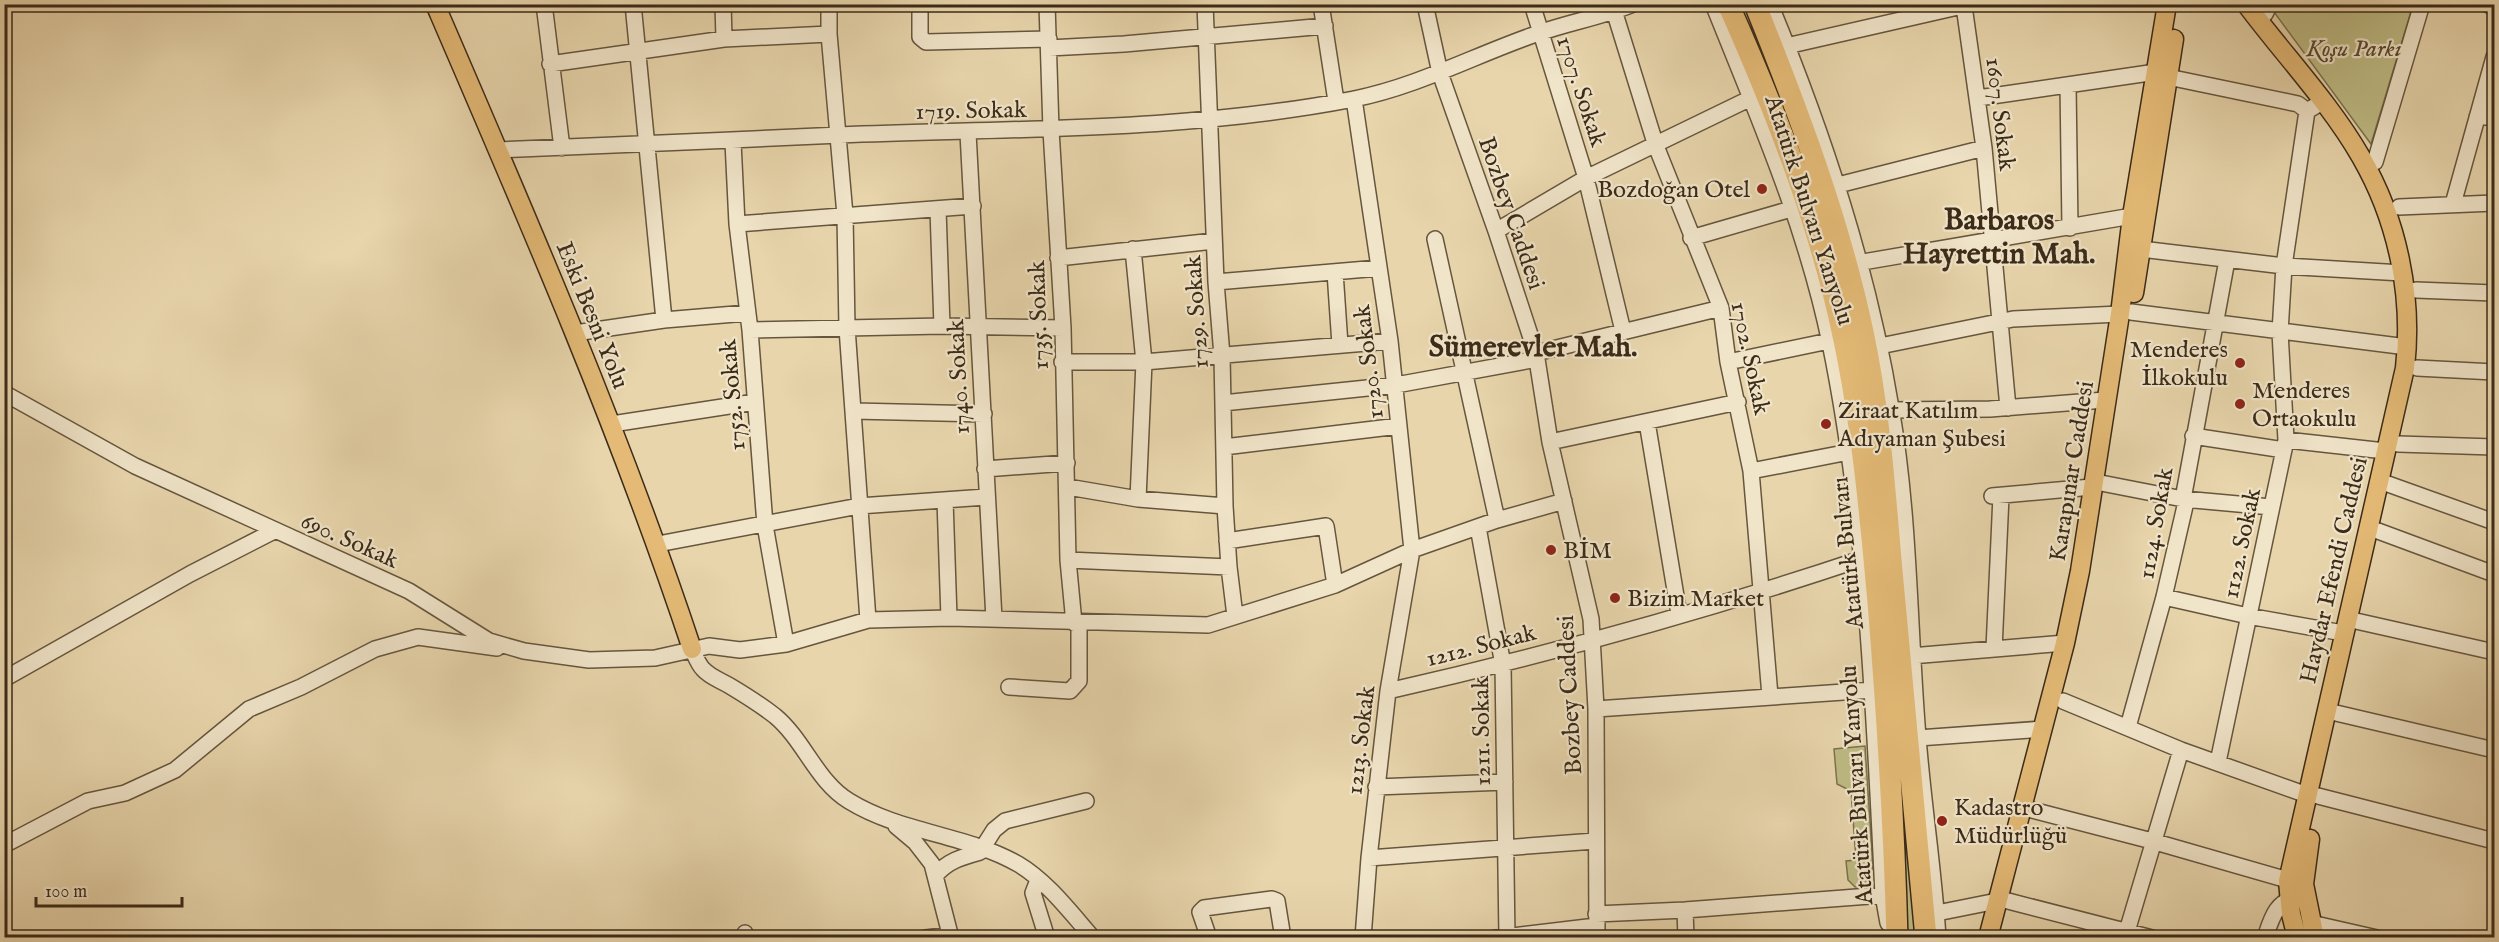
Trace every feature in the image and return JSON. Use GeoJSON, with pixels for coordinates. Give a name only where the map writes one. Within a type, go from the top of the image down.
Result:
{"type":"FeatureCollection","features":[{"type":"Feature","properties":{"kind":"highway","name":"Atatürk Bulvarı"},"geometry":{"type":"LineString","coordinates":[[1728,4],[1753,60],[1801,186],[1844,338],[1856,404],[1870,512],[1886,688],[1897,938]]}},
{"type":"Feature","properties":{"kind":"highway","name":"Atatürk Bulvarı"},"geometry":{"type":"LineString","coordinates":[[1755,4],[1780,47],[1821,178],[1854,263],[1887,499],[1926,938]]}},
{"type":"Feature","properties":{"kind":"main road","name":"Eski Besni Yolu"},"geometry":{"type":"LineString","coordinates":[[435,4],[612,424],[657,544],[692,649]]}},
{"type":"Feature","properties":{"kind":"main road","name":"Karapınar Caddesi"},"geometry":{"type":"LineString","coordinates":[[1999,938],[2002,901],[2065,643],[2080,571],[2096,485],[2105,400],[2141,249],[2162,75],[2167,4]]}},
{"type":"Feature","properties":{"kind":"main road","name":"Karapınar Caddesi"},"geometry":{"type":"LineString","coordinates":[[1988,938],[2032,810],[2063,701],[2125,313],[2132,216],[2179,4]]}},
{"type":"Feature","properties":{"kind":"main road","name":"Haydar Efendi Caddesi"},"geometry":{"type":"LineString","coordinates":[[2246,4],[2315,107],[2361,157],[2385,208],[2402,273],[2407,305],[2407,347],[2391,448],[2313,796],[2306,856],[2297,892],[2298,938]]}},
{"type":"Feature","properties":{"kind":"main road","name":"Haydar Efendi Caddesi"},"geometry":{"type":"LineString","coordinates":[[2264,8],[2375,162],[2399,207],[2418,305],[2417,368],[2391,448],[2388,484],[2378,531],[2350,627],[2336,713],[2313,796]]}},
{"type":"Feature","properties":{"kind":"main road","name":"Haydar Efendi Caddesi"},"geometry":{"type":"LineString","coordinates":[[2297,892],[2313,930]]}},
{"type":"Feature","properties":{"kind":"street"},"geometry":{"type":"LineString","coordinates":[[544,4],[562,148]]}},
{"type":"Feature","properties":{"kind":"street"},"geometry":{"type":"LineString","coordinates":[[633,4],[664,320]]}},
{"type":"Feature","properties":{"kind":"street"},"geometry":{"type":"LineString","coordinates":[[723,4],[724,39]]}},
{"type":"Feature","properties":{"kind":"street"},"geometry":{"type":"LineString","coordinates":[[829,4],[829,34],[840,135],[845,215],[847,328],[868,620]]}},
{"type":"Feature","properties":{"kind":"street"},"geometry":{"type":"LineString","coordinates":[[920,4],[920,36],[926,42],[1049,43],[1206,37],[1325,27]]}},
{"type":"Feature","properties":{"kind":"street","name":"1735. Sokak"},"geometry":{"type":"LineString","coordinates":[[1009,687],[1070,691],[1078,681],[1077,623],[1068,560],[1063,328],[1051,130],[1047,4]]}},
{"type":"Feature","properties":{"kind":"street","name":"1729. Sokak"},"geometry":{"type":"LineString","coordinates":[[1205,4],[1214,241],[1222,356],[1225,506],[1228,567],[1235,616]]}},
{"type":"Feature","properties":{"kind":"street"},"geometry":{"type":"LineString","coordinates":[[1321,4],[1336,101]]}},
{"type":"Feature","properties":{"kind":"street","name":"Bozbey Caddesi"},"geometry":{"type":"LineString","coordinates":[[1425,4],[1440,73],[1496,231],[1536,356],[1550,442],[1594,638],[1596,926]]}},
{"type":"Feature","properties":{"kind":"street","name":"1707. Sokak"},"geometry":{"type":"LineString","coordinates":[[1532,4],[1539,33],[1586,178],[1623,331]]}},
{"type":"Feature","properties":{"kind":"street","name":"1719. Sokak"},"geometry":{"type":"LineString","coordinates":[[498,150],[646,143],[733,142],[840,135],[1051,130],[1209,120],[1354,99],[1440,73],[1539,33],[1633,4]]}},
{"type":"Feature","properties":{"kind":"street","name":"Atatürk Bulvarı Yanyolu"},"geometry":{"type":"LineString","coordinates":[[1713,4],[1751,98],[1791,208],[1829,341],[1849,452],[1861,559],[1873,690],[1883,895],[1889,938]]}},
{"type":"Feature","properties":{"kind":"street","name":"Atatürk Bulvarı Yanyolu"},"geometry":{"type":"LineString","coordinates":[[1770,4],[1780,47],[1838,185],[1854,263],[1880,346],[1892,410],[1903,504],[1911,656],[1938,938]]}},
{"type":"Feature","properties":{"kind":"street"},"geometry":{"type":"LineString","coordinates":[[2375,162],[2422,4]]}},
{"type":"Feature","properties":{"kind":"street"},"geometry":{"type":"LineString","coordinates":[[2487,4],[2494,8]]}},
{"type":"Feature","properties":{"kind":"street"},"geometry":{"type":"LineString","coordinates":[[1780,47],[1946,6],[1967,5]]}},
{"type":"Feature","properties":{"kind":"street","name":"1607. Sokak"},"geometry":{"type":"LineString","coordinates":[[1967,5],[1984,148],[2008,408]]}},
{"type":"Feature","properties":{"kind":"street","name":"1702. Sokak"},"geometry":{"type":"LineString","coordinates":[[1614,8],[1656,146],[1721,308],[1728,362],[1751,471],[1770,696]]}},
{"type":"Feature","properties":{"kind":"street"},"geometry":{"type":"LineString","coordinates":[[550,64],[724,39],[829,34]]}},
{"type":"Feature","properties":{"kind":"street"},"geometry":{"type":"LineString","coordinates":[[2453,204],[2494,57]]}},
{"type":"Feature","properties":{"kind":"street"},"geometry":{"type":"LineString","coordinates":[[1978,98],[2162,75],[2315,107]]}},
{"type":"Feature","properties":{"kind":"street"},"geometry":{"type":"LineString","coordinates":[[2068,85],[2070,228]]}},
{"type":"Feature","properties":{"kind":"street"},"geometry":{"type":"LineString","coordinates":[[1496,231],[1586,178],[1751,98]]}},
{"type":"Feature","properties":{"kind":"street","name":"1720. Sokak"},"geometry":{"type":"LineString","coordinates":[[1354,99],[1396,385],[1412,550]]}},
{"type":"Feature","properties":{"kind":"street","name":"1122. Sokak"},"geometry":{"type":"LineString","coordinates":[[2218,762],[2285,445],[2280,332],[2284,266],[2315,107]]}},
{"type":"Feature","properties":{"kind":"street"},"geometry":{"type":"LineString","coordinates":[[2477,117],[2494,117]]}},
{"type":"Feature","properties":{"kind":"street","name":"1740. Sokak"},"geometry":{"type":"LineString","coordinates":[[968,133],[994,619]]}},
{"type":"Feature","properties":{"kind":"street","name":"1752. Sokak"},"geometry":{"type":"LineString","coordinates":[[733,142],[737,224],[750,330],[765,525],[786,644]]}},
{"type":"Feature","properties":{"kind":"street"},"geometry":{"type":"LineString","coordinates":[[1838,185],[1984,148]]}},
{"type":"Feature","properties":{"kind":"street"},"geometry":{"type":"LineString","coordinates":[[2399,207],[2494,203]]}},
{"type":"Feature","properties":{"kind":"street"},"geometry":{"type":"LineString","coordinates":[[737,224],[972,206]]}},
{"type":"Feature","properties":{"kind":"street"},"geometry":{"type":"LineString","coordinates":[[1691,238],[1791,208]]}},
{"type":"Feature","properties":{"kind":"street"},"geometry":{"type":"LineString","coordinates":[[938,209],[942,326]]}},
{"type":"Feature","properties":{"kind":"street"},"geometry":{"type":"LineString","coordinates":[[1854,263],[2132,216]]}},
{"type":"Feature","properties":{"kind":"street"},"geometry":{"type":"LineString","coordinates":[[1435,239],[1497,520]]}},
{"type":"Feature","properties":{"kind":"street"},"geometry":{"type":"LineString","coordinates":[[1058,258],[1214,241]]}},
{"type":"Feature","properties":{"kind":"street"},"geometry":{"type":"LineString","coordinates":[[1133,249],[1144,362],[1138,499]]}},
{"type":"Feature","properties":{"kind":"street"},"geometry":{"type":"LineString","coordinates":[[2141,249],[2284,266],[2402,273]]}},
{"type":"Feature","properties":{"kind":"street","name":"1124. Sokak"},"geometry":{"type":"LineString","coordinates":[[2128,726],[2164,597],[2185,506],[2183,499],[2193,436],[2227,260]]}},
{"type":"Feature","properties":{"kind":"street"},"geometry":{"type":"LineString","coordinates":[[1216,282],[1379,268]]}},
{"type":"Feature","properties":{"kind":"street"},"geometry":{"type":"LineString","coordinates":[[1335,272],[1340,345]]}},
{"type":"Feature","properties":{"kind":"street"},"geometry":{"type":"LineString","coordinates":[[2416,290],[2494,293]]}},
{"type":"Feature","properties":{"kind":"street"},"geometry":{"type":"LineString","coordinates":[[1223,403],[1396,385],[1466,373],[1623,331],[1721,308]]}},
{"type":"Feature","properties":{"kind":"street"},"geometry":{"type":"LineString","coordinates":[[575,333],[664,320],[747,313]]}},
{"type":"Feature","properties":{"kind":"street"},"geometry":{"type":"LineString","coordinates":[[1880,346],[2000,321],[2125,313],[2407,347]]}},
{"type":"Feature","properties":{"kind":"street"},"geometry":{"type":"LineString","coordinates":[[750,330],[942,326],[1063,328]]}},
{"type":"Feature","properties":{"kind":"street"},"geometry":{"type":"LineString","coordinates":[[1062,362],[1144,362],[1390,341]]}},
{"type":"Feature","properties":{"kind":"street"},"geometry":{"type":"LineString","coordinates":[[1728,362],[1829,341]]}},
{"type":"Feature","properties":{"kind":"street"},"geometry":{"type":"LineString","coordinates":[[2417,368],[2494,372]]}},
{"type":"Feature","properties":{"kind":"street","name":"690. Sokak"},"geometry":{"type":"LineString","coordinates":[[4,393],[135,466],[409,591],[489,640],[524,651],[615,660],[655,658],[710,645],[740,650],[786,644],[868,620],[949,618],[1208,626],[1335,585],[1412,550],[1497,520],[1564,501]]}},
{"type":"Feature","properties":{"kind":"street"},"geometry":{"type":"LineString","coordinates":[[1892,410],[2008,408],[2105,400]]}},
{"type":"Feature","properties":{"kind":"street"},"geometry":{"type":"LineString","coordinates":[[612,424],[755,402]]}},
{"type":"Feature","properties":{"kind":"street"},"geometry":{"type":"LineString","coordinates":[[1550,442],[1738,402]]}},
{"type":"Feature","properties":{"kind":"street"},"geometry":{"type":"LineString","coordinates":[[854,411],[984,414]]}},
{"type":"Feature","properties":{"kind":"street"},"geometry":{"type":"LineString","coordinates":[[1647,422],[1679,614]]}},
{"type":"Feature","properties":{"kind":"street"},"geometry":{"type":"LineString","coordinates":[[1224,447],[1399,426]]}},
{"type":"Feature","properties":{"kind":"street"},"geometry":{"type":"LineString","coordinates":[[2193,436],[2285,445],[2391,448],[2494,447]]}},
{"type":"Feature","properties":{"kind":"street"},"geometry":{"type":"LineString","coordinates":[[1751,471],[1849,452]]}},
{"type":"Feature","properties":{"kind":"street"},"geometry":{"type":"LineString","coordinates":[[985,469],[1067,463]]}},
{"type":"Feature","properties":{"kind":"street"},"geometry":{"type":"LineString","coordinates":[[2388,484],[2494,522]]}},
{"type":"Feature","properties":{"kind":"street"},"geometry":{"type":"LineString","coordinates":[[1994,649],[1997,496],[2096,485],[2183,499],[2271,507]]}},
{"type":"Feature","properties":{"kind":"street"},"geometry":{"type":"LineString","coordinates":[[1068,487],[1138,499],[1225,506]]}},
{"type":"Feature","properties":{"kind":"street"},"geometry":{"type":"LineString","coordinates":[[657,544],[859,506],[986,497]]}},
{"type":"Feature","properties":{"kind":"street"},"geometry":{"type":"LineString","coordinates":[[945,500],[949,618]]}},
{"type":"Feature","properties":{"kind":"street"},"geometry":{"type":"LineString","coordinates":[[1227,541],[1326,526],[1335,585]]}},
{"type":"Feature","properties":{"kind":"street","name":"1211. Sokak"},"geometry":{"type":"LineString","coordinates":[[1478,527],[1503,665],[1505,782],[1503,937]]}},
{"type":"Feature","properties":{"kind":"street"},"geometry":{"type":"LineString","coordinates":[[4,679],[190,574],[274,531]]}},
{"type":"Feature","properties":{"kind":"street"},"geometry":{"type":"LineString","coordinates":[[2378,531],[2494,574]]}},
{"type":"Feature","properties":{"kind":"street","name":"1213. Sokak"},"geometry":{"type":"LineString","coordinates":[[1363,938],[1376,787],[1388,691],[1412,550]]}},
{"type":"Feature","properties":{"kind":"street","name":"1212. Sokak"},"geometry":{"type":"LineString","coordinates":[[1388,691],[1503,665],[1679,614],[1761,593],[1861,559]]}},
{"type":"Feature","properties":{"kind":"street"},"geometry":{"type":"LineString","coordinates":[[1068,560],[1228,567]]}},
{"type":"Feature","properties":{"kind":"street"},"geometry":{"type":"LineString","coordinates":[[2164,597],[2248,616],[2350,627],[2494,652]]}},
{"type":"Feature","properties":{"kind":"street"},"geometry":{"type":"LineString","coordinates":[[4,845],[88,801],[125,793],[175,770],[249,709],[301,687],[375,649],[418,637],[524,651]]}},
{"type":"Feature","properties":{"kind":"street"},"geometry":{"type":"LineString","coordinates":[[1911,656],[2065,643]]}},
{"type":"Feature","properties":{"kind":"street"},"geometry":{"type":"LineString","coordinates":[[692,649],[701,668],[712,677],[778,718],[833,789],[846,800],[891,822],[984,848],[1020,865],[1038,880],[1093,938]]}},
{"type":"Feature","properties":{"kind":"street"},"geometry":{"type":"LineString","coordinates":[[1596,709],[1873,690]]}},
{"type":"Feature","properties":{"kind":"street"},"geometry":{"type":"LineString","coordinates":[[2063,701],[2128,726],[2181,750],[2313,796],[2494,841]]}},
{"type":"Feature","properties":{"kind":"street"},"geometry":{"type":"LineString","coordinates":[[2336,713],[2494,750]]}},
{"type":"Feature","properties":{"kind":"street"},"geometry":{"type":"LineString","coordinates":[[1918,738],[2043,729]]}},
{"type":"Feature","properties":{"kind":"street"},"geometry":{"type":"LineString","coordinates":[[2126,935],[2152,840],[2181,750]]}},
{"type":"Feature","properties":{"kind":"street"},"geometry":{"type":"LineString","coordinates":[[1376,787],[1505,782]]}},
{"type":"Feature","properties":{"kind":"street"},"geometry":{"type":"LineString","coordinates":[[935,876],[942,867],[953,861],[980,852],[994,830],[1005,821],[1086,801]]}},
{"type":"Feature","properties":{"kind":"street"},"geometry":{"type":"LineString","coordinates":[[2032,810],[2152,840],[2297,892]]}},
{"type":"Feature","properties":{"kind":"street"},"geometry":{"type":"LineString","coordinates":[[891,822],[925,854],[935,876],[951,936],[926,938]]}},
{"type":"Feature","properties":{"kind":"street"},"geometry":{"type":"LineString","coordinates":[[1369,858],[1595,841]]}},
{"type":"Feature","properties":{"kind":"street"},"geometry":{"type":"LineString","coordinates":[[1038,880],[1033,893],[1047,938]]}},
{"type":"Feature","properties":{"kind":"street"},"geometry":{"type":"LineString","coordinates":[[2265,938],[2274,911],[2297,892]]}},
{"type":"Feature","properties":{"kind":"street"},"geometry":{"type":"LineString","coordinates":[[1503,937],[1596,926],[1685,910],[1883,895]]}},
{"type":"Feature","properties":{"kind":"street"},"geometry":{"type":"LineString","coordinates":[[1209,938],[1200,912],[1204,908],[1272,899],[1277,901],[1283,938]]}},
{"type":"Feature","properties":{"kind":"street"},"geometry":{"type":"LineString","coordinates":[[1937,913],[2002,901],[2126,935],[2152,938]]}},
{"type":"Feature","properties":{"kind":"street"},"geometry":{"type":"LineString","coordinates":[[1685,910],[1686,938]]}},
{"type":"Feature","properties":{"kind":"street"},"geometry":{"type":"LineString","coordinates":[[2313,930],[2377,938]]}},
{"type":"Feature","properties":{"kind":"green space","name":"Koşu Parkı"},"geometry":{"type":"Polygon","coordinates":[[[2278,5],[2413,5],[2371,144],[2274,12],[2278,5]]]}},
{"type":"Feature","properties":{"kind":"green space"},"geometry":{"type":"Polygon","coordinates":[[[1865,746],[1873,867],[1864,886],[1855,887],[1848,880],[1846,861],[1856,860],[1851,791],[1837,784],[1834,749],[1865,746]]]}},
{"type":"Feature","properties":{"kind":"green space"},"geometry":{"type":"Polygon","coordinates":[[[1904,763],[1919,937],[1904,937],[1898,764],[1904,763]]]}},
{"type":"Feature","properties":{"kind":"place","name":"Bozdoğan Otel"},"geometry":{"type":"Point","coordinates":[1762,189]}},
{"type":"Feature","properties":{"kind":"place","name":"Menderes İlkokulu"},"geometry":{"type":"Point","coordinates":[2240,363]}},
{"type":"Feature","properties":{"kind":"place","name":"Menderes Ortaokulu"},"geometry":{"type":"Point","coordinates":[2240,404]}},
{"type":"Feature","properties":{"kind":"place","name":"Ziraat Katılım Adıyaman Şubesi"},"geometry":{"type":"Point","coordinates":[1826,424]}},
{"type":"Feature","properties":{"kind":"place","name":"BİM"},"geometry":{"type":"Point","coordinates":[1551,550]}},
{"type":"Feature","properties":{"kind":"place","name":"Bizim Market"},"geometry":{"type":"Point","coordinates":[1615,598]}},
{"type":"Feature","properties":{"kind":"place","name":"Kadastro Müdürlüğü"},"geometry":{"type":"Point","coordinates":[1942,821]}},
{"type":"Feature","properties":{"kind":"district","name":"Barbaros Hayrettin Mah."},"geometry":{"type":"Point","coordinates":[1999,236]}},
{"type":"Feature","properties":{"kind":"district","name":"Sümerevler Mah."},"geometry":{"type":"Point","coordinates":[1533,346]}}]}
